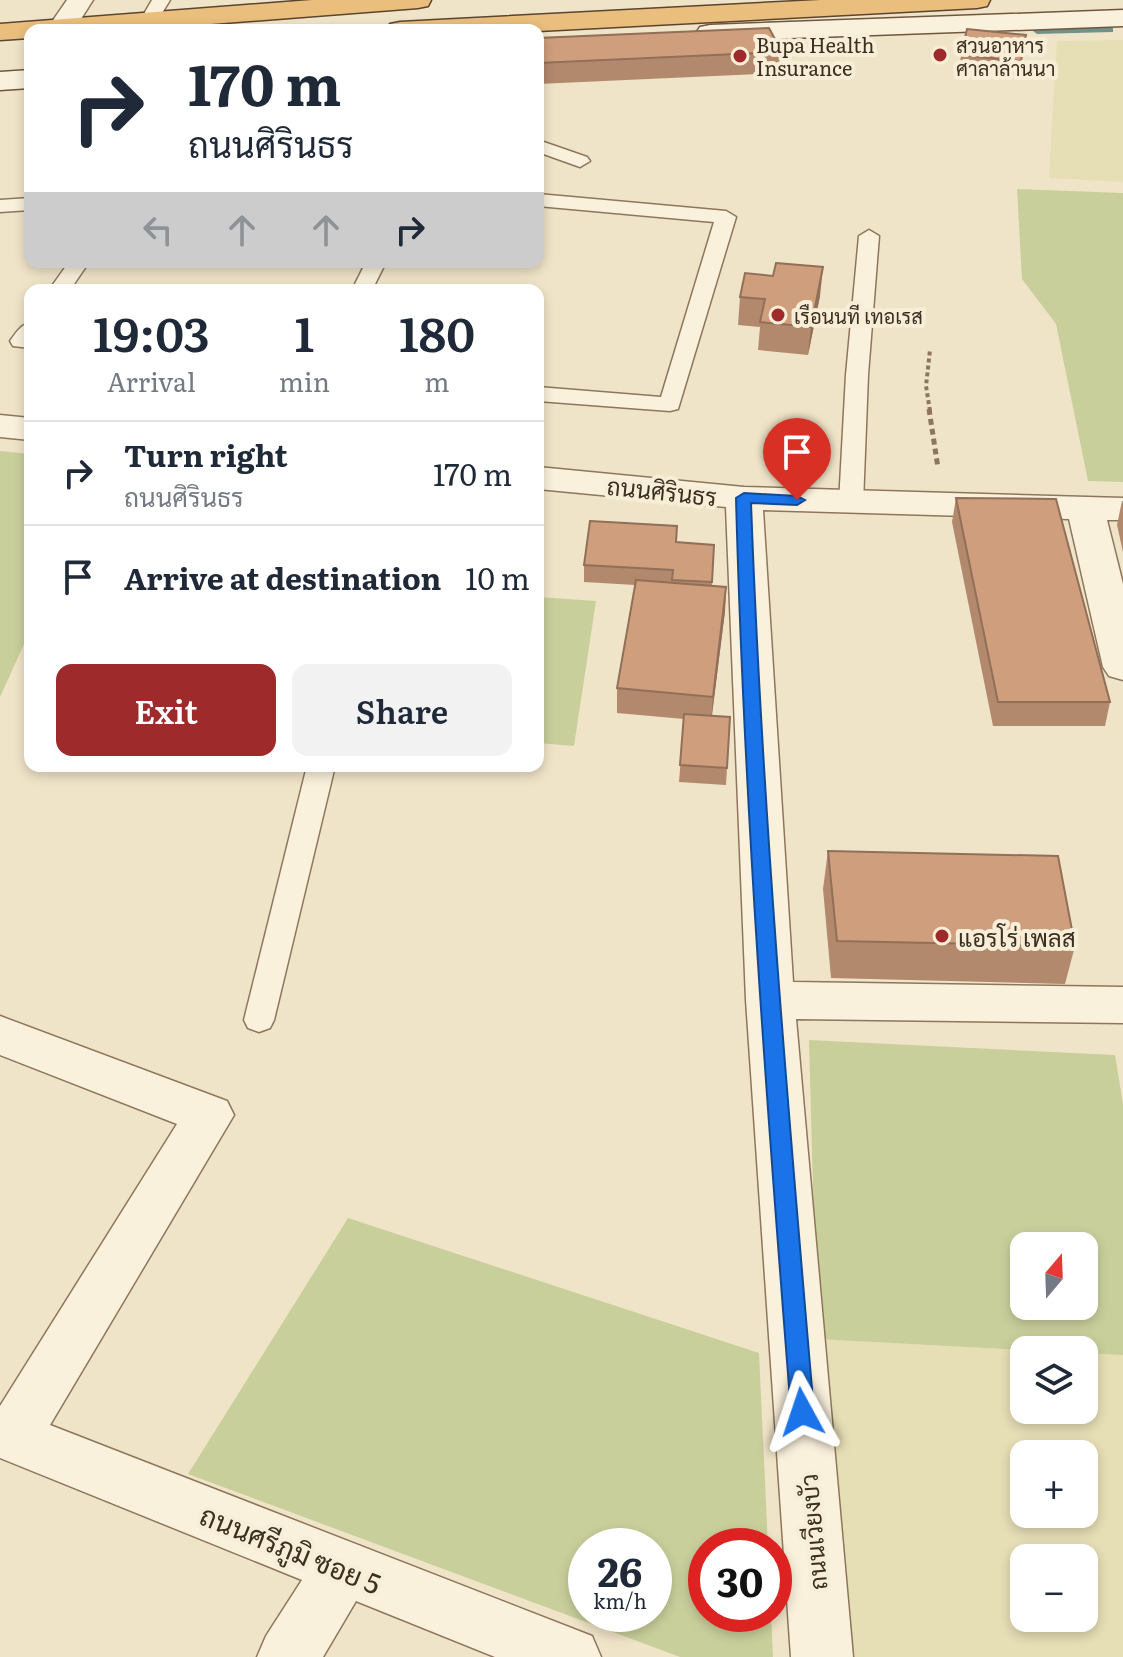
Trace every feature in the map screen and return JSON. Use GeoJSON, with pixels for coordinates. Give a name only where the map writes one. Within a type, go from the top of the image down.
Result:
{"type":"FeatureCollection","features":[{"type":"Feature","properties":{"kind":"highway"},"geometry":{"type":"LineString","coordinates":[[75,24],[156,10],[418,0]]}},
{"type":"Feature","properties":{"kind":"highway"},"geometry":{"type":"LineString","coordinates":[[515,24],[977,0]]}},
{"type":"Feature","properties":{"kind":"highway"},"geometry":{"type":"LineString","coordinates":[[0,32],[24,30]]}},
{"type":"Feature","properties":{"kind":"highway"},"geometry":{"type":"LineString","coordinates":[[0,61],[24,59]]}},
{"type":"Feature","properties":{"kind":"street"},"geometry":{"type":"LineString","coordinates":[[64,24],[80,0]]}},
{"type":"Feature","properties":{"kind":"street"},"geometry":{"type":"LineString","coordinates":[[544,42],[1123,18]]}},
{"type":"Feature","properties":{"kind":"street"},"geometry":{"type":"LineString","coordinates":[[0,81],[24,79]]}},
{"type":"Feature","properties":{"kind":"street"},"geometry":{"type":"LineString","coordinates":[[0,426],[24,428]]}},
{"type":"Feature","properties":{"kind":"street","name":"ถนนศิรินธร"},"geometry":{"type":"LineString","coordinates":[[544,479],[744,498],[1104,509]]}},
{"type":"Feature","properties":{"kind":"street","name":"ถนนเวียงบัว"},"geometry":{"type":"LineString","coordinates":[[744,498],[749,677],[770,1000],[822,1657]]}},
{"type":"Feature","properties":{"kind":"street"},"geometry":{"type":"LineString","coordinates":[[1104,509],[1123,667]]}},
{"type":"Feature","properties":{"kind":"street"},"geometry":{"type":"LineString","coordinates":[[770,1000],[1123,1005]]}},
{"type":"Feature","properties":{"kind":"street"},"geometry":{"type":"LineString","coordinates":[[1,1037],[209,1115],[6,1435]]}},
{"type":"Feature","properties":{"kind":"street","name":"ถนนศรีภูมิ ซอย 5"},"geometry":{"type":"LineString","coordinates":[[6,1435],[570,1657]]}},
{"type":"Feature","properties":{"kind":"street"},"geometry":{"type":"LineString","coordinates":[[288,1657],[343,1569]]}},
{"type":"Feature","properties":{"kind":"lane"},"geometry":{"type":"LineString","coordinates":[[544,148],[580,161]]}},
{"type":"Feature","properties":{"kind":"lane"},"geometry":{"type":"LineString","coordinates":[[544,201],[726,217],[670,404],[544,394]]}},
{"type":"Feature","properties":{"kind":"lane"},"geometry":{"type":"LineString","coordinates":[[0,206],[24,204]]}},
{"type":"Feature","properties":{"kind":"lane"},"geometry":{"type":"LineString","coordinates":[[851,503],[857,375],[869,236]]}},
{"type":"Feature","properties":{"kind":"lane"},"geometry":{"type":"LineString","coordinates":[[259,1020],[320,772]]}},
{"type":"Feature","properties":{"kind":"path"},"geometry":{"type":"LineString","coordinates":[[930,350],[926,386],[943,505]]}},
{"type":"Feature","properties":{"kind":"shaded area"},"geometry":{"type":"Polygon","coordinates":[[[1123,40],[1123,182],[1049,178],[1057,41],[1123,40]]]}},
{"type":"Feature","properties":{"kind":"shaded area"},"geometry":{"type":"Polygon","coordinates":[[[817,1339],[1010,1349],[1010,1424],[1098,1424],[1098,1354],[1123,1355],[1123,1657],[836,1657],[817,1339]]]}},
{"type":"Feature","properties":{"kind":"green space"},"geometry":{"type":"Polygon","coordinates":[[[1017,189],[1123,193],[1123,482],[1088,481],[1056,324],[1022,279],[1017,189]]]}},
{"type":"Feature","properties":{"kind":"green space"},"geometry":{"type":"Polygon","coordinates":[[[0,451],[24,453],[24,644],[0,697],[0,451]]]}},
{"type":"Feature","properties":{"kind":"green space"},"geometry":{"type":"Polygon","coordinates":[[[544,597],[596,601],[574,746],[544,744],[544,597]]]}},
{"type":"Feature","properties":{"kind":"green space"},"geometry":{"type":"Polygon","coordinates":[[[809,1040],[1115,1055],[1123,1104],[1123,1355],[1098,1354],[1098,1336],[1010,1336],[1010,1349],[817,1339],[809,1040]]]}},
{"type":"Feature","properties":{"kind":"green space"},"geometry":{"type":"Polygon","coordinates":[[[348,1218],[759,1353],[767,1528],[688,1528],[688,1632],[772,1632],[773,1657],[680,1657],[613,1632],[672,1632],[672,1528],[568,1528],[568,1615],[188,1474],[348,1218]]]}},
{"type":"Feature","properties":{"kind":"building"},"geometry":{"type":"Polygon","coordinates":[[[769,28],[782,52],[544,63],[544,38],[769,28]]]}},
{"type":"Feature","properties":{"kind":"building"},"geometry":{"type":"Polygon","coordinates":[[[967,29],[1026,35],[1021,61],[961,55],[967,29]]]}},
{"type":"Feature","properties":{"kind":"building"},"geometry":{"type":"Polygon","coordinates":[[[776,263],[823,267],[811,327],[760,322],[765,299],[740,297],[745,273],[773,276],[776,263]]]}},
{"type":"Feature","properties":{"kind":"building"},"geometry":{"type":"Polygon","coordinates":[[[956,498],[1056,499],[1110,702],[998,702],[956,498]]]}},
{"type":"Feature","properties":{"kind":"building"},"geometry":{"type":"Polygon","coordinates":[[[590,521],[677,526],[676,542],[714,545],[712,582],[672,580],[673,570],[584,565],[590,521]]]}},
{"type":"Feature","properties":{"kind":"building"},"geometry":{"type":"Polygon","coordinates":[[[636,580],[726,587],[713,697],[617,688],[636,580]]]}},
{"type":"Feature","properties":{"kind":"building"},"geometry":{"type":"Polygon","coordinates":[[[684,714],[730,717],[727,768],[680,765],[684,714]]]}},
{"type":"Feature","properties":{"kind":"building"},"geometry":{"type":"Polygon","coordinates":[[[828,851],[1058,856],[1075,946],[837,941],[828,851]]]}},
{"type":"Feature","properties":{"kind":"waterway"},"geometry":{"type":"LineString","coordinates":[[1037,31],[1110,30]]}},
{"type":"Feature","properties":{"kind":"place","name":"สวนอาหาร ศาลาล้านนา"},"geometry":{"type":"Point","coordinates":[940,55]}},
{"type":"Feature","properties":{"kind":"place","name":"Bupa Health Insurance"},"geometry":{"type":"Point","coordinates":[740,56]}},
{"type":"Feature","properties":{"kind":"place","name":"เรือนนที เทอเรส"},"geometry":{"type":"Point","coordinates":[778,315]}},
{"type":"Feature","properties":{"kind":"place","name":"แอรโร่ เพลส"},"geometry":{"type":"Point","coordinates":[942,936]}},
{"type":"Feature","properties":{"kind":"route"},"geometry":{"type":"LineString","coordinates":[[797,500],[744,498],[749,677],[772,1045],[802,1412]]}}]}
